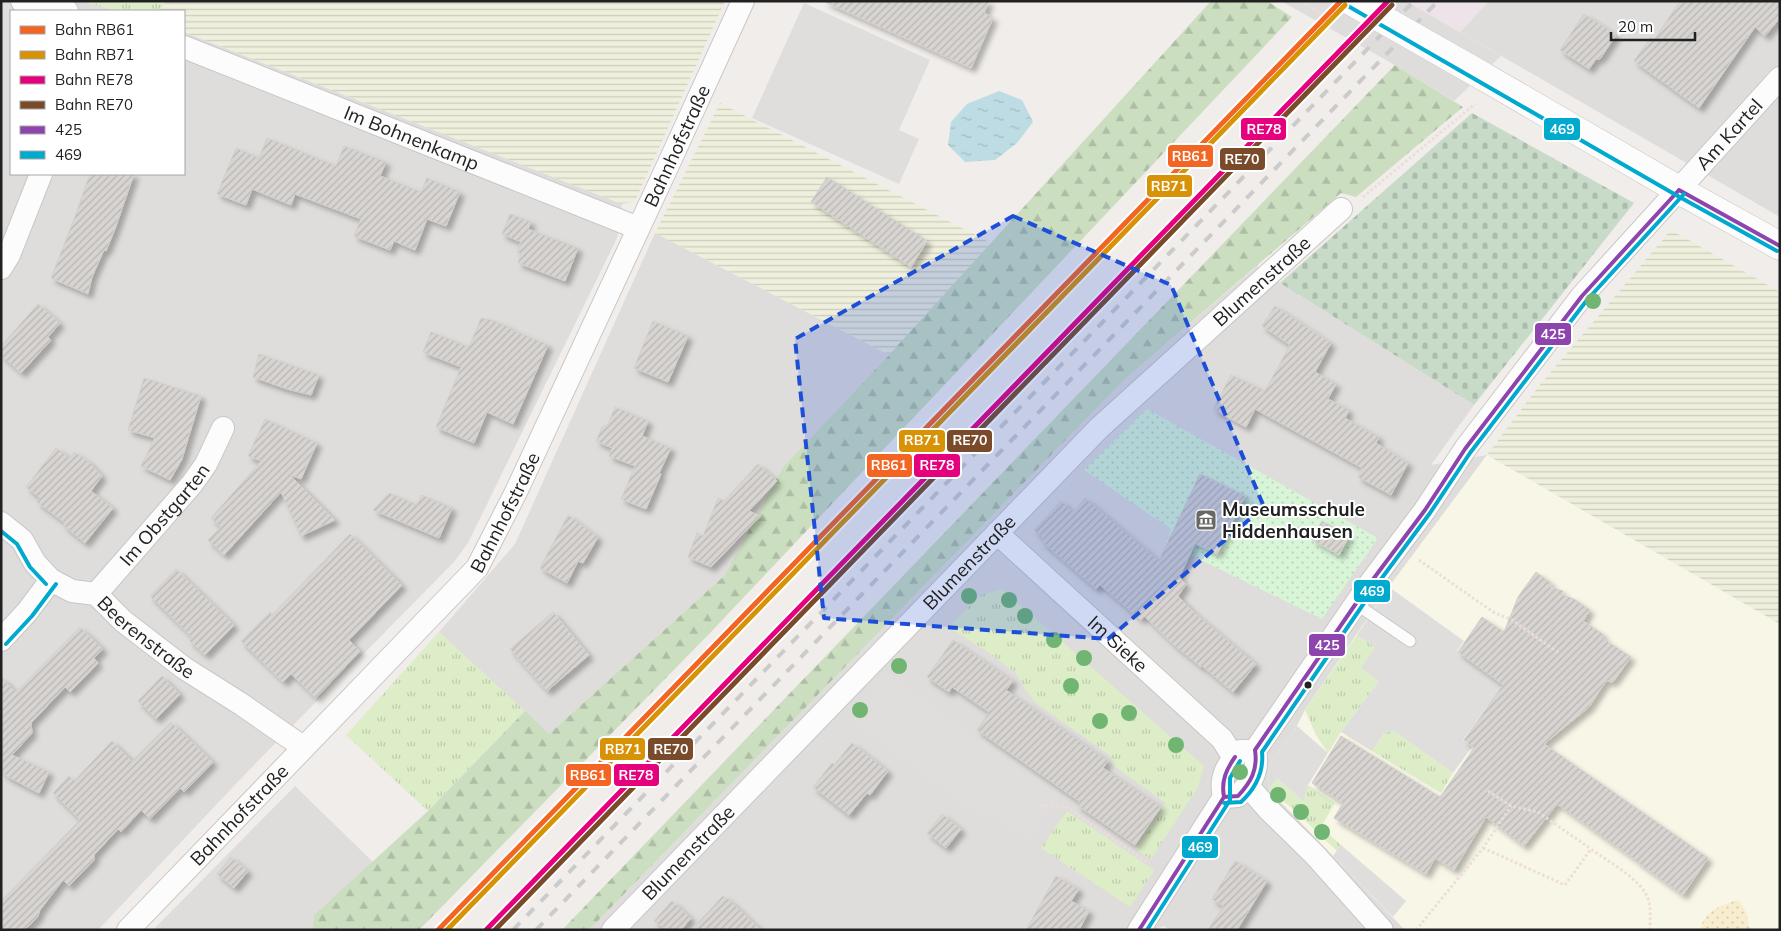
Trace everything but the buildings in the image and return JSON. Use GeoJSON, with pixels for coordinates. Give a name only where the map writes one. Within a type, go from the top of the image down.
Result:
{"type":"FeatureCollection","features":[{"type":"Feature","properties":{"kind":"street"},"geometry":{"type":"LineString","coordinates":[[22,1],[62,10]]}},
{"type":"Feature","properties":{"kind":"street","name":"Bahnhofstraße"},"geometry":{"type":"LineString","coordinates":[[128,930],[477,568],[516,492],[743,1]]}},
{"type":"Feature","properties":{"kind":"street"},"geometry":{"type":"LineString","coordinates":[[1351,1],[1780,246]]}},
{"type":"Feature","properties":{"kind":"street","name":"Im Bohnenkamp"},"geometry":{"type":"LineString","coordinates":[[185,47],[638,228]]}},
{"type":"Feature","properties":{"kind":"street","name":"Am Kartel"},"geometry":{"type":"LineString","coordinates":[[1255,750],[1356,604],[1425,510],[1465,449],[1582,296],[1780,78]]}},
{"type":"Feature","properties":{"kind":"street"},"geometry":{"type":"LineString","coordinates":[[1,268],[9,254],[40,175]]}},
{"type":"Feature","properties":{"kind":"street","name":"Blumenstraße"},"geometry":{"type":"LineString","coordinates":[[613,930],[1099,428],[1341,209]]}},
{"type":"Feature","properties":{"kind":"street","name":"Im Obstgarten"},"geometry":{"type":"LineString","coordinates":[[96,594],[192,484],[206,464],[223,428]]}},
{"type":"Feature","properties":{"kind":"street","name":"Beerenstraße"},"geometry":{"type":"LineString","coordinates":[[1,523],[22,540],[35,563],[51,580],[72,591],[96,594],[123,621],[184,668],[241,704],[303,747]]}},
{"type":"Feature","properties":{"kind":"street","name":"Im Sieke"},"geometry":{"type":"LineString","coordinates":[[997,533],[1222,739],[1234,758]]}},
{"type":"Feature","properties":{"kind":"street"},"geometry":{"type":"LineString","coordinates":[[1,640],[8,635],[51,580]]}},
{"type":"Feature","properties":{"kind":"street"},"geometry":{"type":"LineString","coordinates":[[1140,930],[1171,878],[1224,797],[1221,786],[1225,771],[1240,751],[1255,750],[1258,762],[1248,786],[1238,796],[1224,797]]}},
{"type":"Feature","properties":{"kind":"street"},"geometry":{"type":"LineString","coordinates":[[1248,786],[1269,810],[1315,855],[1382,930]]}},
{"type":"Feature","properties":{"kind":"lane"},"geometry":{"type":"LineString","coordinates":[[1356,604],[1410,640]]}},
{"type":"Feature","properties":{"kind":"path"},"geometry":{"type":"LineString","coordinates":[[1341,209],[1358,201],[1476,103]]}},
{"type":"Feature","properties":{"kind":"path"},"geometry":{"type":"LineString","coordinates":[[1398,545],[1493,612],[1512,620],[1559,653]]}},
{"type":"Feature","properties":{"kind":"path"},"geometry":{"type":"LineString","coordinates":[[1488,791],[1511,806],[1538,812],[1632,878],[1644,889],[1649,902],[1650,930]]}},
{"type":"Feature","properties":{"kind":"path"},"geometry":{"type":"LineString","coordinates":[[1041,805],[1066,807],[1171,878]]}},
{"type":"Feature","properties":{"kind":"path"},"geometry":{"type":"LineString","coordinates":[[1416,930],[1483,848],[1511,806]]}},
{"type":"Feature","properties":{"kind":"path"},"geometry":{"type":"LineString","coordinates":[[1483,848],[1565,885],[1591,849]]}},
{"type":"Feature","properties":{"kind":"highlighted area"},"geometry":{"type":"Polygon","coordinates":[[[1013,216],[1171,285],[1264,507],[1108,639],[824,618],[795,339],[1013,216]]]}},
{"type":"Feature","properties":{"kind":"shaded area"},"geometry":{"type":"Polygon","coordinates":[[[1,1],[79,1],[115,10],[10,10],[10,175],[185,175],[185,32],[622,204],[617,238],[468,543],[454,562],[249,770],[98,930],[1,930],[1,1]]]}},
{"type":"Feature","properties":{"kind":"shaded area"},"geometry":{"type":"Polygon","coordinates":[[[1406,1],[1489,1],[1460,32],[1406,1]]]}},
{"type":"Feature","properties":{"kind":"shaded area"},"geometry":{"type":"Polygon","coordinates":[[[1489,1],[1780,1],[1780,217],[1460,32],[1489,1]]]}},
{"type":"Feature","properties":{"kind":"shaded area"},"geometry":{"type":"Polygon","coordinates":[[[804,3],[930,60],[899,130],[919,139],[899,184],[752,118],[804,3]]]}},
{"type":"Feature","properties":{"kind":"shaded area"},"geometry":{"type":"Polygon","coordinates":[[[655,233],[889,355],[783,467],[724,576],[548,735],[439,632],[515,544],[655,233]]]}},
{"type":"Feature","properties":{"kind":"shaded area"},"geometry":{"type":"Polygon","coordinates":[[[1257,266],[1280,283],[1474,405],[1431,465],[1487,455],[1389,587],[1305,710],[1297,726],[1393,917],[1405,930],[1170,930],[1164,926],[1153,930],[589,930],[1125,379],[1257,266]]]}},
{"type":"Feature","properties":{"kind":"shaded area"},"geometry":{"type":"Polygon","coordinates":[[[1487,455],[1780,624],[1780,930],[1405,930],[1269,790],[1268,766],[1297,726],[1305,710],[1389,587],[1487,455]]]}},
{"type":"Feature","properties":{"kind":"shaded area"},"geometry":{"type":"Polygon","coordinates":[[[1389,587],[1464,641],[1457,651],[1512,690],[1498,711],[1488,705],[1463,740],[1472,747],[1453,773],[1394,731],[1384,733],[1372,751],[1341,732],[1379,681],[1361,668],[1375,647],[1357,635],[1389,587]]]}},
{"type":"Feature","properties":{"kind":"shaded area"},"geometry":{"type":"Polygon","coordinates":[[[886,673],[1060,795],[1029,841],[984,810],[979,816],[847,716],[886,673]]]}},
{"type":"Feature","properties":{"kind":"shaded area"},"geometry":{"type":"Polygon","coordinates":[[[1297,726],[1328,753],[1308,785],[1303,801],[1277,778],[1269,790],[1268,766],[1297,726]]]}},
{"type":"Feature","properties":{"kind":"shaded area"},"geometry":{"type":"Polygon","coordinates":[[[295,786],[373,862],[314,915],[312,930],[153,930],[295,786]]]}},
{"type":"Feature","properties":{"kind":"shaded area"},"geometry":{"type":"Polygon","coordinates":[[[1341,845],[1406,901],[1393,917],[1333,856],[1341,845]]]}},
{"type":"Feature","properties":{"kind":"green space"},"geometry":{"type":"Polygon","coordinates":[[[79,1],[165,1],[160,10],[115,10],[79,1]]]}},
{"type":"Feature","properties":{"kind":"green space"},"geometry":{"type":"Polygon","coordinates":[[[165,1],[725,1],[635,201],[622,204],[185,32],[185,10],[160,10],[165,1]]]}},
{"type":"Feature","properties":{"kind":"green space"},"geometry":{"type":"Polygon","coordinates":[[[1211,1],[1267,1],[1292,17],[710,633],[419,930],[312,930],[314,915],[428,811],[525,711],[549,734],[724,576],[783,467],[889,355],[1211,1]]]}},
{"type":"Feature","properties":{"kind":"green space"},"geometry":{"type":"Polygon","coordinates":[[[1395,65],[1463,107],[1356,197],[1341,193],[1125,379],[589,930],[562,930],[1395,65]]]}},
{"type":"Feature","properties":{"kind":"green space"},"geometry":{"type":"Polygon","coordinates":[[[720,103],[991,243],[889,355],[655,233],[720,103]]]}},
{"type":"Feature","properties":{"kind":"green space"},"geometry":{"type":"Polygon","coordinates":[[[1472,113],[1634,203],[1474,405],[1280,283],[1472,113]]]}},
{"type":"Feature","properties":{"kind":"green space"},"geometry":{"type":"Polygon","coordinates":[[[1671,230],[1780,292],[1780,624],[1487,455],[1539,386],[1671,230]]]}},
{"type":"Feature","properties":{"kind":"green space"},"geometry":{"type":"Polygon","coordinates":[[[1147,409],[1378,538],[1322,619],[1166,543],[1171,529],[1084,470],[1147,409]]]}},
{"type":"Feature","properties":{"kind":"green space"},"geometry":{"type":"Polygon","coordinates":[[[1002,589],[1204,766],[1198,787],[1151,859],[1135,849],[1166,803],[1114,766],[1111,756],[1036,703],[1016,673],[949,627],[980,595],[1002,589]]]}},
{"type":"Feature","properties":{"kind":"green space"},"geometry":{"type":"Polygon","coordinates":[[[439,632],[525,711],[428,811],[346,735],[439,632]]]}},
{"type":"Feature","properties":{"kind":"green space"},"geometry":{"type":"Polygon","coordinates":[[[1357,635],[1376,647],[1379,681],[1341,732],[1328,753],[1316,735],[1305,710],[1357,635]]]}},
{"type":"Feature","properties":{"kind":"green space"},"geometry":{"type":"Polygon","coordinates":[[[1394,731],[1453,773],[1441,793],[1372,751],[1384,733],[1394,731]]]}},
{"type":"Feature","properties":{"kind":"green space"},"geometry":{"type":"Polygon","coordinates":[[[1277,778],[1302,800],[1308,785],[1335,803],[1321,827],[1341,845],[1337,851],[1294,810],[1269,790],[1277,778]]]}},
{"type":"Feature","properties":{"kind":"green space"},"geometry":{"type":"Polygon","coordinates":[[[1067,811],[1154,870],[1130,907],[1041,848],[1067,811]]]}},
{"type":"Feature","properties":{"kind":"sand"},"geometry":{"type":"Polygon","coordinates":[[[1739,900],[1746,912],[1750,930],[1700,930],[1709,913],[1720,906],[1739,900]]]}},
{"type":"Feature","properties":{"kind":"water"},"geometry":{"type":"Polygon","coordinates":[[[999,91],[1022,100],[1033,122],[1017,143],[995,160],[965,162],[948,145],[951,122],[967,104],[999,91]]]}},
{"type":"Feature","properties":{"kind":"pier"},"geometry":{"type":"Polygon","coordinates":[[[1281,1],[1406,1],[1501,56],[1454,101],[1395,65],[1281,1]]]}},
{"type":"Feature","properties":{"kind":"railway"},"geometry":{"type":"LineString","coordinates":[[513,930],[1414,1]]}},
{"type":"Feature","properties":{"kind":"railway"},"geometry":{"type":"LineString","coordinates":[[536,930],[1438,1]]}},
{"type":"Feature","properties":{"kind":"rail line","name":"RB61"},"geometry":{"type":"LineString","coordinates":[[438,930],[1341,1]]}},
{"type":"Feature","properties":{"kind":"rail line","name":"RE78"},"geometry":{"type":"LineString","coordinates":[[486,930],[1388,1]]}},
{"type":"Feature","properties":{"kind":"rail line","name":"RB71"},"geometry":{"type":"LineString","coordinates":[[447,930],[1345,5]]}},
{"type":"Feature","properties":{"kind":"rail line","name":"RE70"},"geometry":{"type":"LineString","coordinates":[[495,930],[1392,5]]}},
{"type":"Feature","properties":{"kind":"transit line","name":"469"},"geometry":{"type":"LineString","coordinates":[[1348,6],[1777,251]]}},
{"type":"Feature","properties":{"kind":"transit line","name":"425"},"geometry":{"type":"LineString","coordinates":[[1679,190],[1780,246]]}},
{"type":"Feature","properties":{"kind":"transit line","name":"425"},"geometry":{"type":"LineString","coordinates":[[1224,797],[1238,796],[1247,786],[1254,770],[1255,750],[1368,586],[1425,510],[1465,449],[1582,296],[1679,190]]}},
{"type":"Feature","properties":{"kind":"transit line","name":"469"},"geometry":{"type":"LineString","coordinates":[[1224,803],[1241,802],[1251,791],[1258,779],[1262,766],[1262,752],[1470,453],[1587,300],[1684,194]]}},
{"type":"Feature","properties":{"kind":"transit line","name":"469"},"geometry":{"type":"LineString","coordinates":[[1,531],[17,544],[30,567],[46,584]]}},
{"type":"Feature","properties":{"kind":"transit line","name":"469"},"geometry":{"type":"LineString","coordinates":[[6,644],[32,616],[56,584]]}},
{"type":"Feature","properties":{"kind":"transit line","name":"425"},"geometry":{"type":"LineString","coordinates":[[1139,930],[1224,797],[1223,786],[1225,776],[1235,757]]}},
{"type":"Feature","properties":{"kind":"transit line","name":"469"},"geometry":{"type":"LineString","coordinates":[[1147,930],[1230,800],[1230,778],[1240,761]]}},
{"type":"Feature","properties":{"kind":"place","name":"Museumsschule Hiddenhausen"},"geometry":{"type":"Point","coordinates":[1206,520]}}]}
